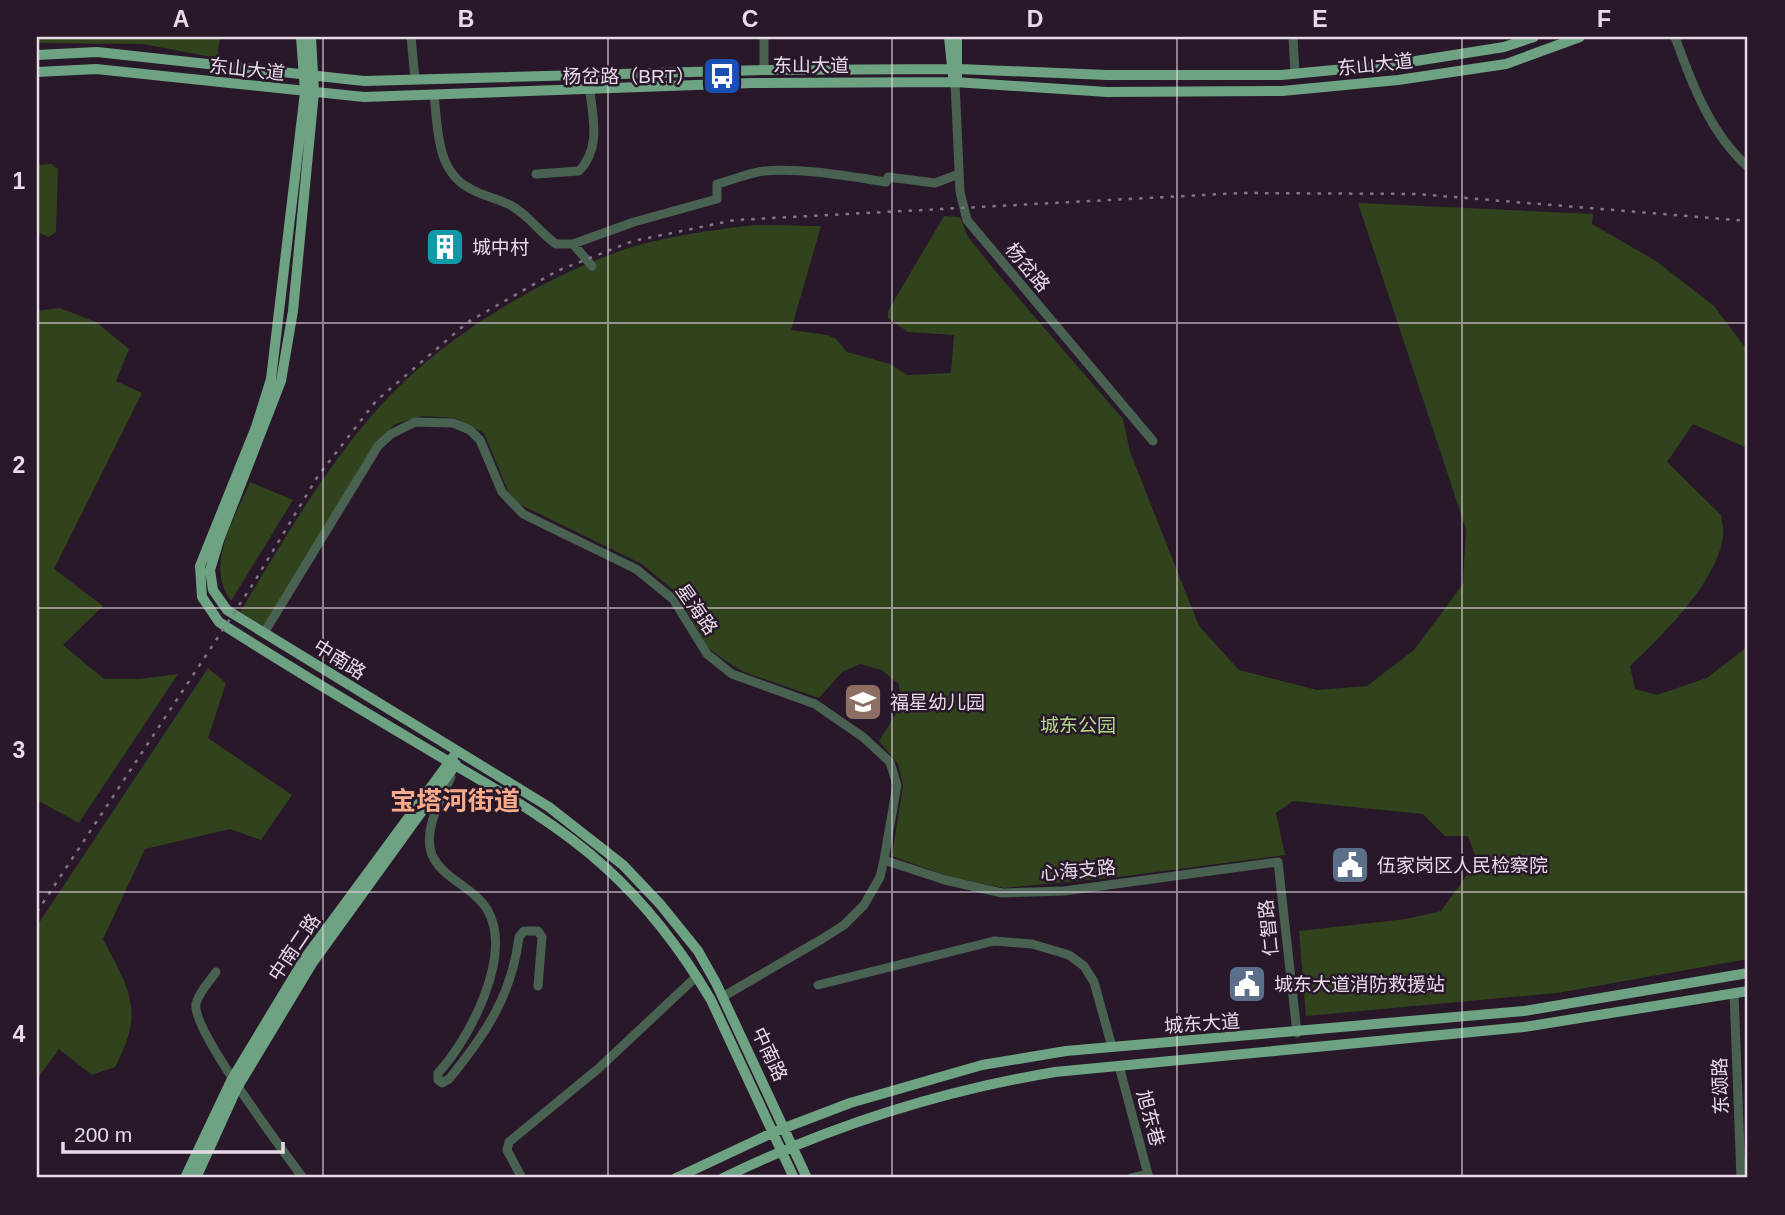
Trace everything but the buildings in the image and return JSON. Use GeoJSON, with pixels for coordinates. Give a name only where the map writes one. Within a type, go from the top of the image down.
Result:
{"type":"FeatureCollection","features":[{"type":"Feature","properties":{"kind":"main road","name":"中南路"},"geometry":{"type":"LineString","coordinates":[[301,37],[309,76]]}},
{"type":"Feature","properties":{"kind":"main road","name":"中南路"},"geometry":{"type":"LineString","coordinates":[[311,37],[293,311],[281,381],[219,540],[210,570],[213,590],[221,604],[264,633],[549,807],[623,865],[660,904],[698,951],[724,996],[788,1148],[807,1178]]}},
{"type":"Feature","properties":{"kind":"main road","name":"杨岔路"},"geometry":{"type":"LineString","coordinates":[[949,37],[955,70]]}},
{"type":"Feature","properties":{"kind":"main road","name":"杨岔路"},"geometry":{"type":"LineString","coordinates":[[955,82],[957,37]]}},
{"type":"Feature","properties":{"kind":"main road","name":"东山大道"},"geometry":{"type":"LineString","coordinates":[[37,55],[97,52],[364,81],[764,70],[955,70],[1107,75],[1295,74],[1397,64],[1504,47],[1534,37]]}},
{"type":"Feature","properties":{"kind":"main road","name":"东山大道"},"geometry":{"type":"LineString","coordinates":[[37,72],[96,69],[363,97],[590,91],[752,83],[955,82],[1107,92],[1282,91],[1398,80],[1506,64],[1580,37]]}},
{"type":"Feature","properties":{"kind":"main road","name":"中南路"},"geometry":{"type":"LineString","coordinates":[[309,92],[271,379],[256,427],[200,566],[202,597],[219,621],[562,832],[606,867],[651,914],[697,976],[780,1130]]}},
{"type":"Feature","properties":{"kind":"main road","name":"中南二路"},"geometry":{"type":"LineString","coordinates":[[185,1178],[305,958],[460,753]]}},
{"type":"Feature","properties":{"kind":"main road","name":"城东大道"},"geometry":{"type":"LineString","coordinates":[[676,1178],[780,1130],[895,1088],[982,1065],[1112,1047],[1297,1033],[1524,1011],[1748,973]]}},
{"type":"Feature","properties":{"kind":"main road","name":"城东大道"},"geometry":{"type":"LineString","coordinates":[[723,1178],[788,1148],[948,1094],[1031,1076],[1524,1027],[1748,990]]}},
{"type":"Feature","properties":{"kind":"main road","name":"中南二路"},"geometry":{"type":"LineString","coordinates":[[195,1178],[234,1084]]}},
{"type":"Feature","properties":{"kind":"main road","name":"中南路"},"geometry":{"type":"LineString","coordinates":[[788,1148],[794,1178]]}},
{"type":"Feature","properties":{"kind":"street"},"geometry":{"type":"LineString","coordinates":[[411,37],[415,79]]}},
{"type":"Feature","properties":{"kind":"street"},"geometry":{"type":"LineString","coordinates":[[764,37],[764,70]]}},
{"type":"Feature","properties":{"kind":"street"},"geometry":{"type":"LineString","coordinates":[[1293,37],[1295,74]]}},
{"type":"Feature","properties":{"kind":"street"},"geometry":{"type":"LineString","coordinates":[[1675,37],[1688,72],[1719,136],[1748,167]]}},
{"type":"Feature","properties":{"kind":"street","name":"杨岔路"},"geometry":{"type":"LineString","coordinates":[[955,82],[959,174],[967,220],[1153,441]]}},
{"type":"Feature","properties":{"kind":"street"},"geometry":{"type":"LineString","coordinates":[[536,174],[575,172],[586,164],[595,142],[590,91]]}},
{"type":"Feature","properties":{"kind":"street"},"geometry":{"type":"LineString","coordinates":[[434,95],[440,147],[447,167],[454,177],[466,187],[527,216],[556,244],[573,244],[634,222],[717,199],[717,184],[765,171],[834,174],[886,182],[888,177],[935,183],[959,174]]}},
{"type":"Feature","properties":{"kind":"street"},"geometry":{"type":"LineString","coordinates":[[573,244],[592,266]]}},
{"type":"Feature","properties":{"kind":"street","name":"星海路"},"geometry":{"type":"LineString","coordinates":[[264,633],[379,446],[402,426],[415,422],[453,423],[470,430],[480,440],[502,492],[523,514],[636,569],[673,599],[707,654],[732,674],[815,704],[863,737],[890,762],[897,785],[884,860],[873,892],[844,925],[724,996]]}},
{"type":"Feature","properties":{"kind":"street"},"geometry":{"type":"LineString","coordinates":[[452,764],[433,817],[430,842],[434,858],[488,910],[494,927],[496,946],[492,971],[466,1039],[438,1073],[438,1080],[442,1083],[449,1079],[493,1017],[508,991],[519,937],[530,930],[538,931],[542,937],[538,986]]}},
{"type":"Feature","properties":{"kind":"street","name":"心海支路"},"geometry":{"type":"LineString","coordinates":[[884,860],[944,880],[1002,893],[1064,891],[1278,862]]}},
{"type":"Feature","properties":{"kind":"street","name":"仁智路"},"geometry":{"type":"LineString","coordinates":[[1278,862],[1297,1033]]}},
{"type":"Feature","properties":{"kind":"street"},"geometry":{"type":"LineString","coordinates":[[818,985],[994,941],[1032,944],[1069,955],[1084,966],[1094,982],[1112,1047]]}},
{"type":"Feature","properties":{"kind":"street"},"geometry":{"type":"LineString","coordinates":[[216,972],[199,998],[196,1012],[234,1084],[303,1178]]}},
{"type":"Feature","properties":{"kind":"street"},"geometry":{"type":"LineString","coordinates":[[522,1178],[507,1150],[509,1142],[599,1068],[697,976]]}},
{"type":"Feature","properties":{"kind":"street","name":"东颂路"},"geometry":{"type":"LineString","coordinates":[[1734,993],[1741,1178]]}},
{"type":"Feature","properties":{"kind":"street","name":"旭东巷"},"geometry":{"type":"LineString","coordinates":[[1119,1066],[1148,1176]]}},
{"type":"Feature","properties":{"kind":"street"},"geometry":{"type":"LineString","coordinates":[[1131,1178],[1148,1176]]}},
{"type":"Feature","properties":{"kind":"green space"},"geometry":{"type":"Polygon","coordinates":[[[37,37],[220,37],[217,58],[143,44],[37,43],[37,37]]]}},
{"type":"Feature","properties":{"kind":"green space"},"geometry":{"type":"Polygon","coordinates":[[[51,164],[58,169],[56,232],[49,237],[37,232],[37,165],[51,164]]]}},
{"type":"Feature","properties":{"kind":"green space","name":"城东公园"},"geometry":{"type":"Polygon","coordinates":[[[1358,203],[1593,214],[1592,224],[1656,261],[1714,306],[1748,351],[1748,445],[1745,447],[1693,424],[1667,462],[1721,515],[1723,533],[1719,553],[1711,571],[1687,607],[1630,666],[1635,689],[1657,695],[1707,678],[1748,646],[1748,959],[1557,993],[1306,1016],[1299,931],[1406,919],[1441,911],[1477,861],[1468,836],[1445,836],[1423,814],[1293,801],[1276,813],[1285,855],[1118,877],[1004,888],[947,876],[892,856],[903,785],[898,764],[879,741],[901,706],[899,684],[882,670],[860,664],[842,672],[819,698],[744,672],[727,662],[708,648],[678,594],[642,564],[517,503],[508,491],[484,433],[455,418],[422,416],[395,424],[371,450],[265,627],[240,612],[324,477],[383,403],[434,355],[526,294],[591,262],[650,242],[747,226],[821,226],[791,330],[827,335],[836,339],[847,352],[890,364],[907,375],[951,373],[954,335],[908,332],[888,318],[888,311],[944,216],[960,217],[968,237],[1123,419],[1130,452],[1199,626],[1239,670],[1317,690],[1367,686],[1414,650],[1463,584],[1466,529],[1358,203]]]}},
{"type":"Feature","properties":{"kind":"green space"},"geometry":{"type":"Polygon","coordinates":[[[60,308],[96,322],[129,349],[116,381],[142,393],[54,569],[103,606],[63,645],[104,679],[140,679],[178,674],[79,823],[37,800],[37,311],[60,308]]]}},
{"type":"Feature","properties":{"kind":"green space"},"geometry":{"type":"Polygon","coordinates":[[[250,482],[293,500],[231,601],[223,587],[221,557],[230,526],[250,482]]]}},
{"type":"Feature","properties":{"kind":"green space"},"geometry":{"type":"Polygon","coordinates":[[[208,668],[226,683],[208,738],[292,795],[261,840],[230,829],[145,849],[103,939],[127,988],[130,1001],[132,1016],[124,1048],[115,1067],[92,1075],[59,1049],[37,1079],[37,926],[208,668]]]}},
{"type":"Feature","properties":{"kind":"railway"},"geometry":{"type":"LineString","coordinates":[[37,912],[253,584],[318,476],[376,401],[468,322],[557,271],[633,241],[735,220],[1241,193],[1417,194],[1748,221]]}},
{"type":"Feature","properties":{"kind":"place","name":"杨岔路（BRT）"},"geometry":{"type":"Point","coordinates":[722,76]}},
{"type":"Feature","properties":{"kind":"place","name":"城中村"},"geometry":{"type":"Point","coordinates":[445,247]}},
{"type":"Feature","properties":{"kind":"place","name":"福星幼儿园"},"geometry":{"type":"Point","coordinates":[863,702]}},
{"type":"Feature","properties":{"kind":"place","name":"伍家岗区人民检察院"},"geometry":{"type":"Point","coordinates":[1350,865]}},
{"type":"Feature","properties":{"kind":"place","name":"城东大道消防救援站"},"geometry":{"type":"Point","coordinates":[1247,984]}},
{"type":"Feature","properties":{"kind":"district","name":"宝塔河街道"},"geometry":{"type":"Point","coordinates":[455,801]}}]}
